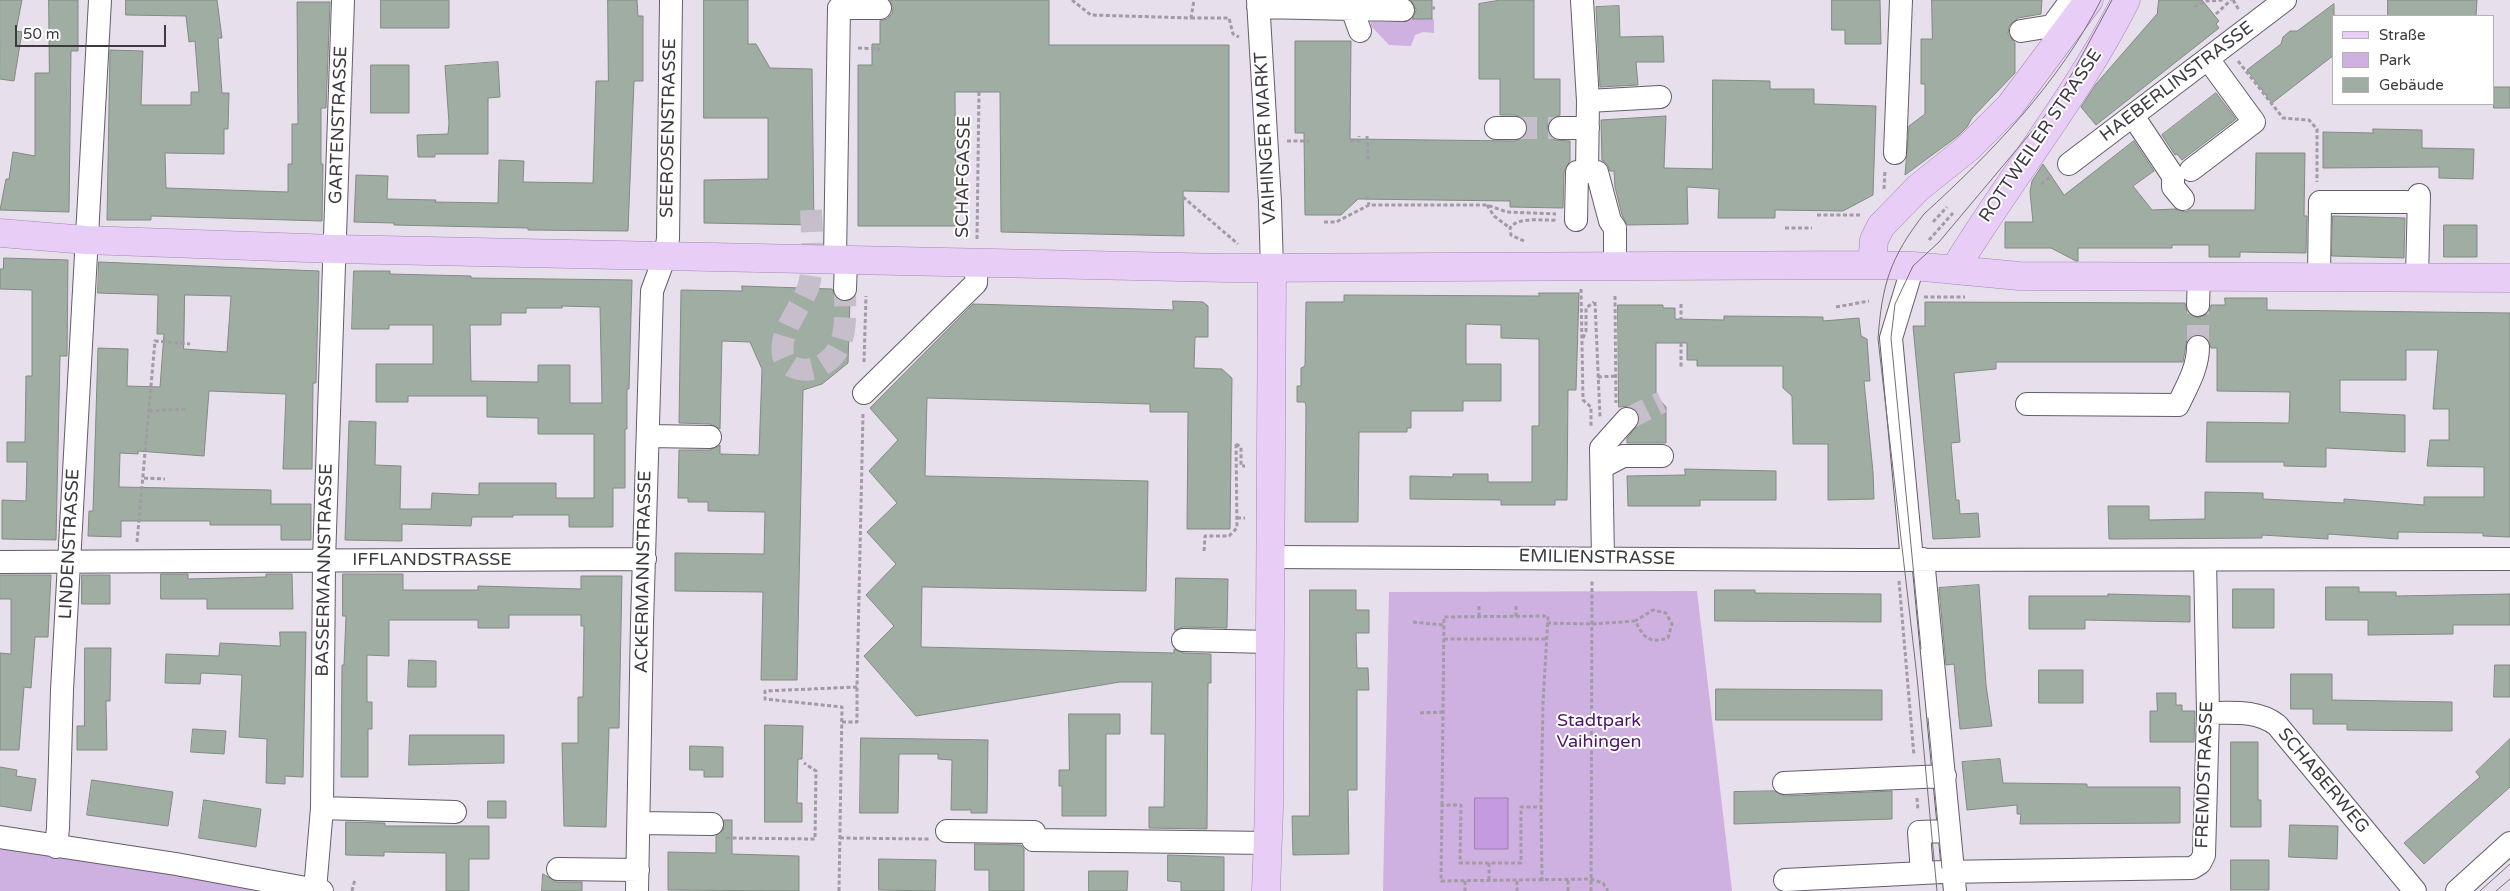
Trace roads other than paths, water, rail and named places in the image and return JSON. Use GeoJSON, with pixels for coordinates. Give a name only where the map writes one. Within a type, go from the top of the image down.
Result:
{"type":"FeatureCollection","features":[{"type":"Feature","properties":{"kind":"main road","name":"ROTTWEILER STRASSE"},"geometry":{"type":"LineString","coordinates":[[1954,270],[1978,230],[2070,98],[2126,0]]}},
{"type":"Feature","properties":{"kind":"main road","name":"ROTTWEILER STRASSE"},"geometry":{"type":"LineString","coordinates":[[1872,265],[1874,240],[1881,226],[1918,188],[1968,148],[2010,106],[2055,48],[2088,1]]}},
{"type":"Feature","properties":{"kind":"main road"},"geometry":{"type":"LineString","coordinates":[[0,233],[86,240],[335,249],[1272,269],[1373,266],[1614,268],[1872,265],[1913,266],[2019,276],[2510,278]]}},
{"type":"Feature","properties":{"kind":"main road"},"geometry":{"type":"LineString","coordinates":[[1266,891],[1270,642],[1272,269]]}},
{"type":"Feature","properties":{"kind":"street","name":"LINDENSTRASSE"},"geometry":{"type":"LineString","coordinates":[[56,847],[86,240],[100,0]]}},
{"type":"Feature","properties":{"kind":"street","name":"GARTENSTRASSE"},"geometry":{"type":"LineString","coordinates":[[335,249],[343,0]]}},
{"type":"Feature","properties":{"kind":"street","name":"SEEROSENSTRASSE"},"geometry":{"type":"LineString","coordinates":[[666,256],[669,202],[671,0]]}},
{"type":"Feature","properties":{"kind":"street"},"geometry":{"type":"LineString","coordinates":[[1582,0],[1588,100],[1587,172]]}},
{"type":"Feature","properties":{"kind":"street"},"geometry":{"type":"LineString","coordinates":[[1895,153],[1901,0]]}},
{"type":"Feature","properties":{"kind":"street","name":"HAEBERLINSTRASSE"},"geometry":{"type":"LineString","coordinates":[[2069,164],[2285,0]]}},
{"type":"Feature","properties":{"kind":"street"},"geometry":{"type":"LineString","coordinates":[[2055,48],[2027,30],[2052,26],[2066,7],[2073,1],[2088,1]]}},
{"type":"Feature","properties":{"kind":"street","name":"VAIHINGER MARKT"},"geometry":{"type":"LineString","coordinates":[[1272,269],[1270,202],[1250,37],[1258,3],[1352,4],[1403,10]]}},
{"type":"Feature","properties":{"kind":"street"},"geometry":{"type":"LineString","coordinates":[[1352,4],[1360,31]]}},
{"type":"Feature","properties":{"kind":"street"},"geometry":{"type":"LineString","coordinates":[[845,289],[849,260],[840,8],[880,8]]}},
{"type":"Feature","properties":{"kind":"street"},"geometry":{"type":"LineString","coordinates":[[2218,51],[2266,112]]}},
{"type":"Feature","properties":{"kind":"street"},"geometry":{"type":"LineString","coordinates":[[2191,170],[2254,122],[2218,51]]}},
{"type":"Feature","properties":{"kind":"street"},"geometry":{"type":"LineString","coordinates":[[1588,100],[1660,97]]}},
{"type":"Feature","properties":{"kind":"street"},"geometry":{"type":"LineString","coordinates":[[2133,116],[2173,176],[2173,187],[2183,199]]}},
{"type":"Feature","properties":{"kind":"street"},"geometry":{"type":"LineString","coordinates":[[1560,128],[1588,128]]}},
{"type":"Feature","properties":{"kind":"street"},"geometry":{"type":"LineString","coordinates":[[1576,220],[1577,172],[1597,172],[1610,221],[1615,228],[1614,268]]}},
{"type":"Feature","properties":{"kind":"street"},"geometry":{"type":"LineString","coordinates":[[2319,276],[2320,202],[2413,199],[2417,277]]}},
{"type":"Feature","properties":{"kind":"street","name":"BASSERMANNSTRASSE"},"geometry":{"type":"LineString","coordinates":[[319,890],[322,808],[324,560],[335,249]]}},
{"type":"Feature","properties":{"kind":"street","name":"ACKERMANNSTRASSE"},"geometry":{"type":"LineString","coordinates":[[638,880],[642,623],[652,291],[666,256]]}},
{"type":"Feature","properties":{"kind":"street"},"geometry":{"type":"LineString","coordinates":[[864,393],[976,283],[977,262]]}},
{"type":"Feature","properties":{"kind":"street"},"geometry":{"type":"LineString","coordinates":[[1785,880],[1922,873],[1955,881],[1945,776],[1910,560],[1891,338],[1904,314],[1913,266]]}},
{"type":"Feature","properties":{"kind":"street"},"geometry":{"type":"LineString","coordinates":[[2198,305],[2199,276]]}},
{"type":"Feature","properties":{"kind":"street"},"geometry":{"type":"LineString","coordinates":[[2027,404],[2178,405],[2191,380],[2198,358],[2198,347]]}},
{"type":"Feature","properties":{"kind":"street"},"geometry":{"type":"LineString","coordinates":[[1602,558],[1598,449],[1622,412]]}},
{"type":"Feature","properties":{"kind":"street"},"geometry":{"type":"LineString","coordinates":[[648,436],[710,437]]}},
{"type":"Feature","properties":{"kind":"street"},"geometry":{"type":"LineString","coordinates":[[1598,449],[1623,456],[1662,456]]}},
{"type":"Feature","properties":{"kind":"street","name":"EMILIENSTRASSE"},"geometry":{"type":"LineString","coordinates":[[1270,557],[1910,560],[2510,559]]}},
{"type":"Feature","properties":{"kind":"street","name":"IFFLANDSTRASSE"},"geometry":{"type":"LineString","coordinates":[[0,562],[645,559]]}},
{"type":"Feature","properties":{"kind":"street","name":"FREMDSTRASSE"},"geometry":{"type":"LineString","coordinates":[[1955,881],[2192,868],[2200,863],[2204,855],[2208,713],[2205,560]]}},
{"type":"Feature","properties":{"kind":"street"},"geometry":{"type":"LineString","coordinates":[[1182,640],[1270,642]]}},
{"type":"Feature","properties":{"kind":"street","name":"SCHABERWEG"},"geometry":{"type":"LineString","coordinates":[[2208,713],[2254,714],[2266,717],[2277,725],[2414,891]]}},
{"type":"Feature","properties":{"kind":"street"},"geometry":{"type":"LineString","coordinates":[[1784,783],[1945,776]]}},
{"type":"Feature","properties":{"kind":"street"},"geometry":{"type":"LineString","coordinates":[[322,808],[455,812]]}},
{"type":"Feature","properties":{"kind":"street"},"geometry":{"type":"LineString","coordinates":[[639,823],[714,831]]}},
{"type":"Feature","properties":{"kind":"street"},"geometry":{"type":"LineString","coordinates":[[948,831],[1034,832],[1034,840],[1268,843]]}},
{"type":"Feature","properties":{"kind":"street"},"geometry":{"type":"LineString","coordinates":[[1922,873],[1919,832],[1949,831]]}},
{"type":"Feature","properties":{"kind":"street"},"geometry":{"type":"LineString","coordinates":[[0,837],[176,864],[319,890]]}},
{"type":"Feature","properties":{"kind":"street"},"geometry":{"type":"LineString","coordinates":[[1053,840],[1053,849],[1235,852]]}},
{"type":"Feature","properties":{"kind":"street"},"geometry":{"type":"LineString","coordinates":[[2457,891],[2510,844]]}},
{"type":"Feature","properties":{"kind":"street"},"geometry":{"type":"LineString","coordinates":[[558,869],[638,880]]}},
{"type":"Feature","properties":{"kind":"tunnel"},"geometry":{"type":"LineString","coordinates":[[1515,128],[1560,128]]}},
{"type":"Feature","properties":{"kind":"tunnel"},"geometry":{"type":"LineString","coordinates":[[811,210],[812,254],[810,280],[785,336],[783,355],[789,365],[799,369],[813,369],[833,357],[842,340],[844,330],[845,289]]}},
{"type":"Feature","properties":{"kind":"tunnel"},"geometry":{"type":"LineString","coordinates":[[2198,305],[2198,347]]}},
{"type":"Feature","properties":{"kind":"tunnel"},"geometry":{"type":"LineString","coordinates":[[1627,419],[1662,402]]}},
{"type":"Feature","properties":{"kind":"tram line"},"geometry":{"type":"LineString","coordinates":[[1937,891],[1917,677],[1878,339],[1882,302],[1890,272],[1912,230],[1924,214],[1999,141],[2022,115],[2065,60],[2101,0]]}},
{"type":"Feature","properties":{"kind":"tram line"},"geometry":{"type":"LineString","coordinates":[[1921,649],[1891,338],[1895,304],[1913,266],[1939,242],[2049,111],[2073,72],[2112,0]]}},
{"type":"Feature","properties":{"kind":"tram line"},"geometry":{"type":"LineString","coordinates":[[1928,718],[1942,868]]}},
{"type":"Feature","properties":{"kind":"tram line"},"geometry":{"type":"LineString","coordinates":[[2480,891],[2510,864]]}},
{"type":"Feature","properties":{"kind":"tram line"},"geometry":{"type":"LineString","coordinates":[[2496,891],[2510,879]]}},
{"type":"Feature","properties":{"kind":"park label","name":"Stadtpark Vaihingen"},"geometry":{"type":"Point","coordinates":[1599,731]}}]}
